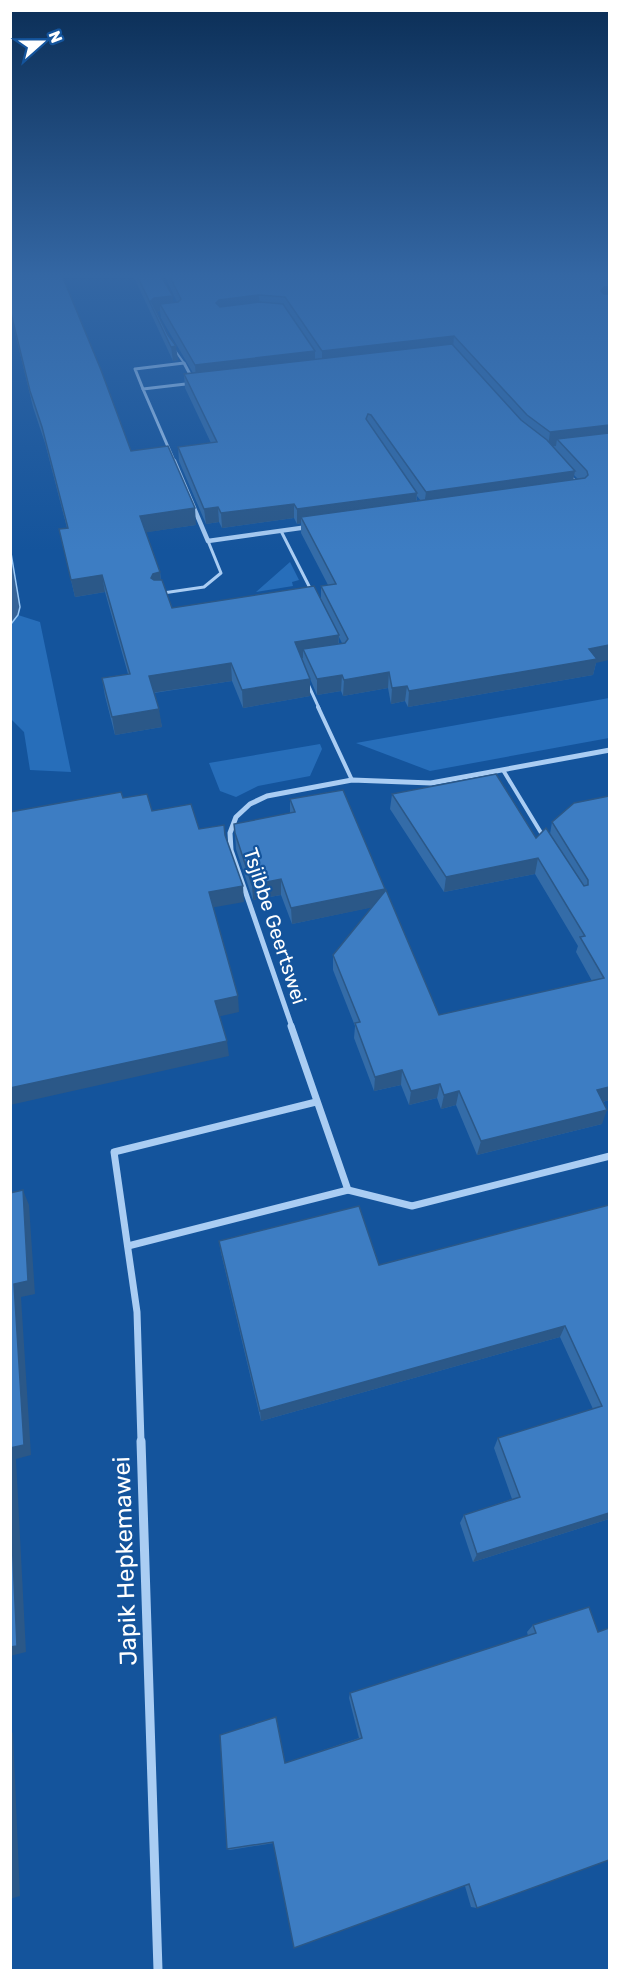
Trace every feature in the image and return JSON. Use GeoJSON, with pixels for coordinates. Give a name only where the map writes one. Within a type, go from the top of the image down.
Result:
{"type":"FeatureCollection","features":[{"type":"Feature","properties":{"kind":"street"},"geometry":{"type":"LineString","coordinates":[[164,365],[135,369],[208,541],[581,489],[548,451],[522,432],[463,365]]}},
{"type":"Feature","properties":{"kind":"street"},"geometry":{"type":"LineString","coordinates":[[185,365],[194,384]]}},
{"type":"Feature","properties":{"kind":"street"},"geometry":{"type":"LineString","coordinates":[[143,389],[350,365]]}},
{"type":"Feature","properties":{"kind":"street"},"geometry":{"type":"LineString","coordinates":[[548,451],[558,450]]}},
{"type":"Feature","properties":{"kind":"street","name":"Tsjibbe Geertswei"},"geometry":{"type":"LineString","coordinates":[[348,1190],[231,850],[230,832],[236,817],[250,804],[267,796],[352,780],[432,783],[609,750]]}},
{"type":"Feature","properties":{"kind":"street","name":"Japik Hepkemawei"},"geometry":{"type":"LineString","coordinates":[[158,1971],[137,1312],[114,1152],[316,1102]]}},
{"type":"Feature","properties":{"kind":"street"},"geometry":{"type":"LineString","coordinates":[[128,1246],[348,1190],[412,1206],[609,1156]]}},
{"type":"Feature","properties":{"kind":"lane"},"geometry":{"type":"LineString","coordinates":[[319,365],[321,369]]}},
{"type":"Feature","properties":{"kind":"lane"},"geometry":{"type":"LineString","coordinates":[[417,502],[423,511]]}},
{"type":"Feature","properties":{"kind":"lane"},"geometry":{"type":"LineString","coordinates":[[281,531],[314,596]]}},
{"type":"Feature","properties":{"kind":"lane"},"geometry":{"type":"LineString","coordinates":[[157,594],[204,587],[221,573],[208,541]]}},
{"type":"Feature","properties":{"kind":"lane"},"geometry":{"type":"LineString","coordinates":[[307,682],[352,780]]}},
{"type":"Feature","properties":{"kind":"lane"},"geometry":{"type":"LineString","coordinates":[[503,770],[544,839]]}},
{"type":"Feature","properties":{"kind":"shaded area"},"geometry":{"type":"Polygon","coordinates":[[[11,553],[20,607],[18,615],[11,624],[11,553]]]}},
{"type":"Feature","properties":{"kind":"shaded area"},"geometry":{"type":"Polygon","coordinates":[[[290,562],[299,580],[292,582],[293,586],[256,592],[290,562]]]}},
{"type":"Feature","properties":{"kind":"shaded area"},"geometry":{"type":"Polygon","coordinates":[[[18,615],[40,622],[71,772],[30,770],[24,732],[11,719],[11,624],[18,615]]]}},
{"type":"Feature","properties":{"kind":"shaded area"},"geometry":{"type":"Polygon","coordinates":[[[609,698],[609,738],[430,771],[356,743],[609,698]]]}},
{"type":"Feature","properties":{"kind":"shaded area"},"geometry":{"type":"Polygon","coordinates":[[[320,744],[322,749],[310,776],[258,786],[236,797],[220,791],[209,763],[320,744]]]}},
{"type":"Feature","properties":{"kind":"building"},"geometry":{"type":"Polygon","coordinates":[[[24,365],[99,365],[131,451],[168,446],[195,508],[140,516],[160,572],[153,574],[151,578],[162,580],[172,608],[314,586],[339,635],[295,642],[310,679],[242,690],[231,663],[149,676],[159,709],[112,717],[102,678],[130,674],[102,575],[71,580],[59,529],[68,528],[42,427],[24,365]]]}},
{"type":"Feature","properties":{"kind":"building"},"geometry":{"type":"Polygon","coordinates":[[[260,365],[471,365],[521,420],[547,440],[575,471],[426,492],[371,415],[368,414],[366,419],[417,493],[297,509],[294,504],[221,513],[218,507],[204,509],[178,447],[217,442],[184,374],[260,365]]]}},
{"type":"Feature","properties":{"kind":"building"},"geometry":{"type":"Polygon","coordinates":[[[481,365],[609,365],[609,425],[550,432],[527,415],[481,365]]]}},
{"type":"Feature","properties":{"kind":"building"},"geometry":{"type":"Polygon","coordinates":[[[609,433],[609,645],[589,649],[597,659],[409,691],[407,686],[392,688],[389,672],[344,680],[342,675],[317,679],[303,649],[345,643],[348,639],[321,586],[336,584],[301,517],[585,478],[588,475],[587,471],[557,439],[609,433]]]}},
{"type":"Feature","properties":{"kind":"building"},"geometry":{"type":"Polygon","coordinates":[[[496,774],[536,838],[546,828],[584,886],[588,885],[588,880],[552,822],[574,803],[609,796],[609,1087],[597,1090],[607,1110],[481,1141],[459,1091],[444,1095],[440,1084],[411,1091],[402,1070],[375,1077],[355,1023],[360,1022],[333,955],[386,890],[439,1015],[604,978],[580,937],[585,936],[538,858],[446,877],[392,794],[496,774]]]}},
{"type":"Feature","properties":{"kind":"building"},"geometry":{"type":"Polygon","coordinates":[[[343,790],[385,889],[291,908],[281,879],[252,885],[234,824],[295,812],[290,799],[343,790]]]}},
{"type":"Feature","properties":{"kind":"building"},"geometry":{"type":"Polygon","coordinates":[[[121,792],[123,798],[147,794],[152,811],[191,804],[199,829],[224,825],[225,835],[243,886],[209,892],[238,996],[215,1001],[227,1041],[10,1088],[10,812],[121,792]]]}},
{"type":"Feature","properties":{"kind":"building"},"geometry":{"type":"Polygon","coordinates":[[[23,1190],[28,1281],[14,1284],[24,1445],[10,1448],[10,1193],[23,1190]]]}},
{"type":"Feature","properties":{"kind":"building"},"geometry":{"type":"Polygon","coordinates":[[[609,1205],[609,1513],[477,1554],[464,1515],[520,1497],[498,1438],[602,1406],[565,1326],[260,1411],[219,1241],[359,1206],[379,1265],[609,1205]]]}},
{"type":"Feature","properties":{"kind":"building"},"geometry":{"type":"Polygon","coordinates":[[[10,1495],[17,1646],[10,1647],[10,1495]]]}},
{"type":"Feature","properties":{"kind":"building"},"geometry":{"type":"Polygon","coordinates":[[[589,1607],[598,1632],[609,1628],[609,1860],[477,1908],[469,1884],[294,1948],[273,1842],[227,1849],[220,1735],[276,1717],[285,1763],[362,1738],[350,1693],[536,1633],[533,1625],[589,1607]]]}}]}
